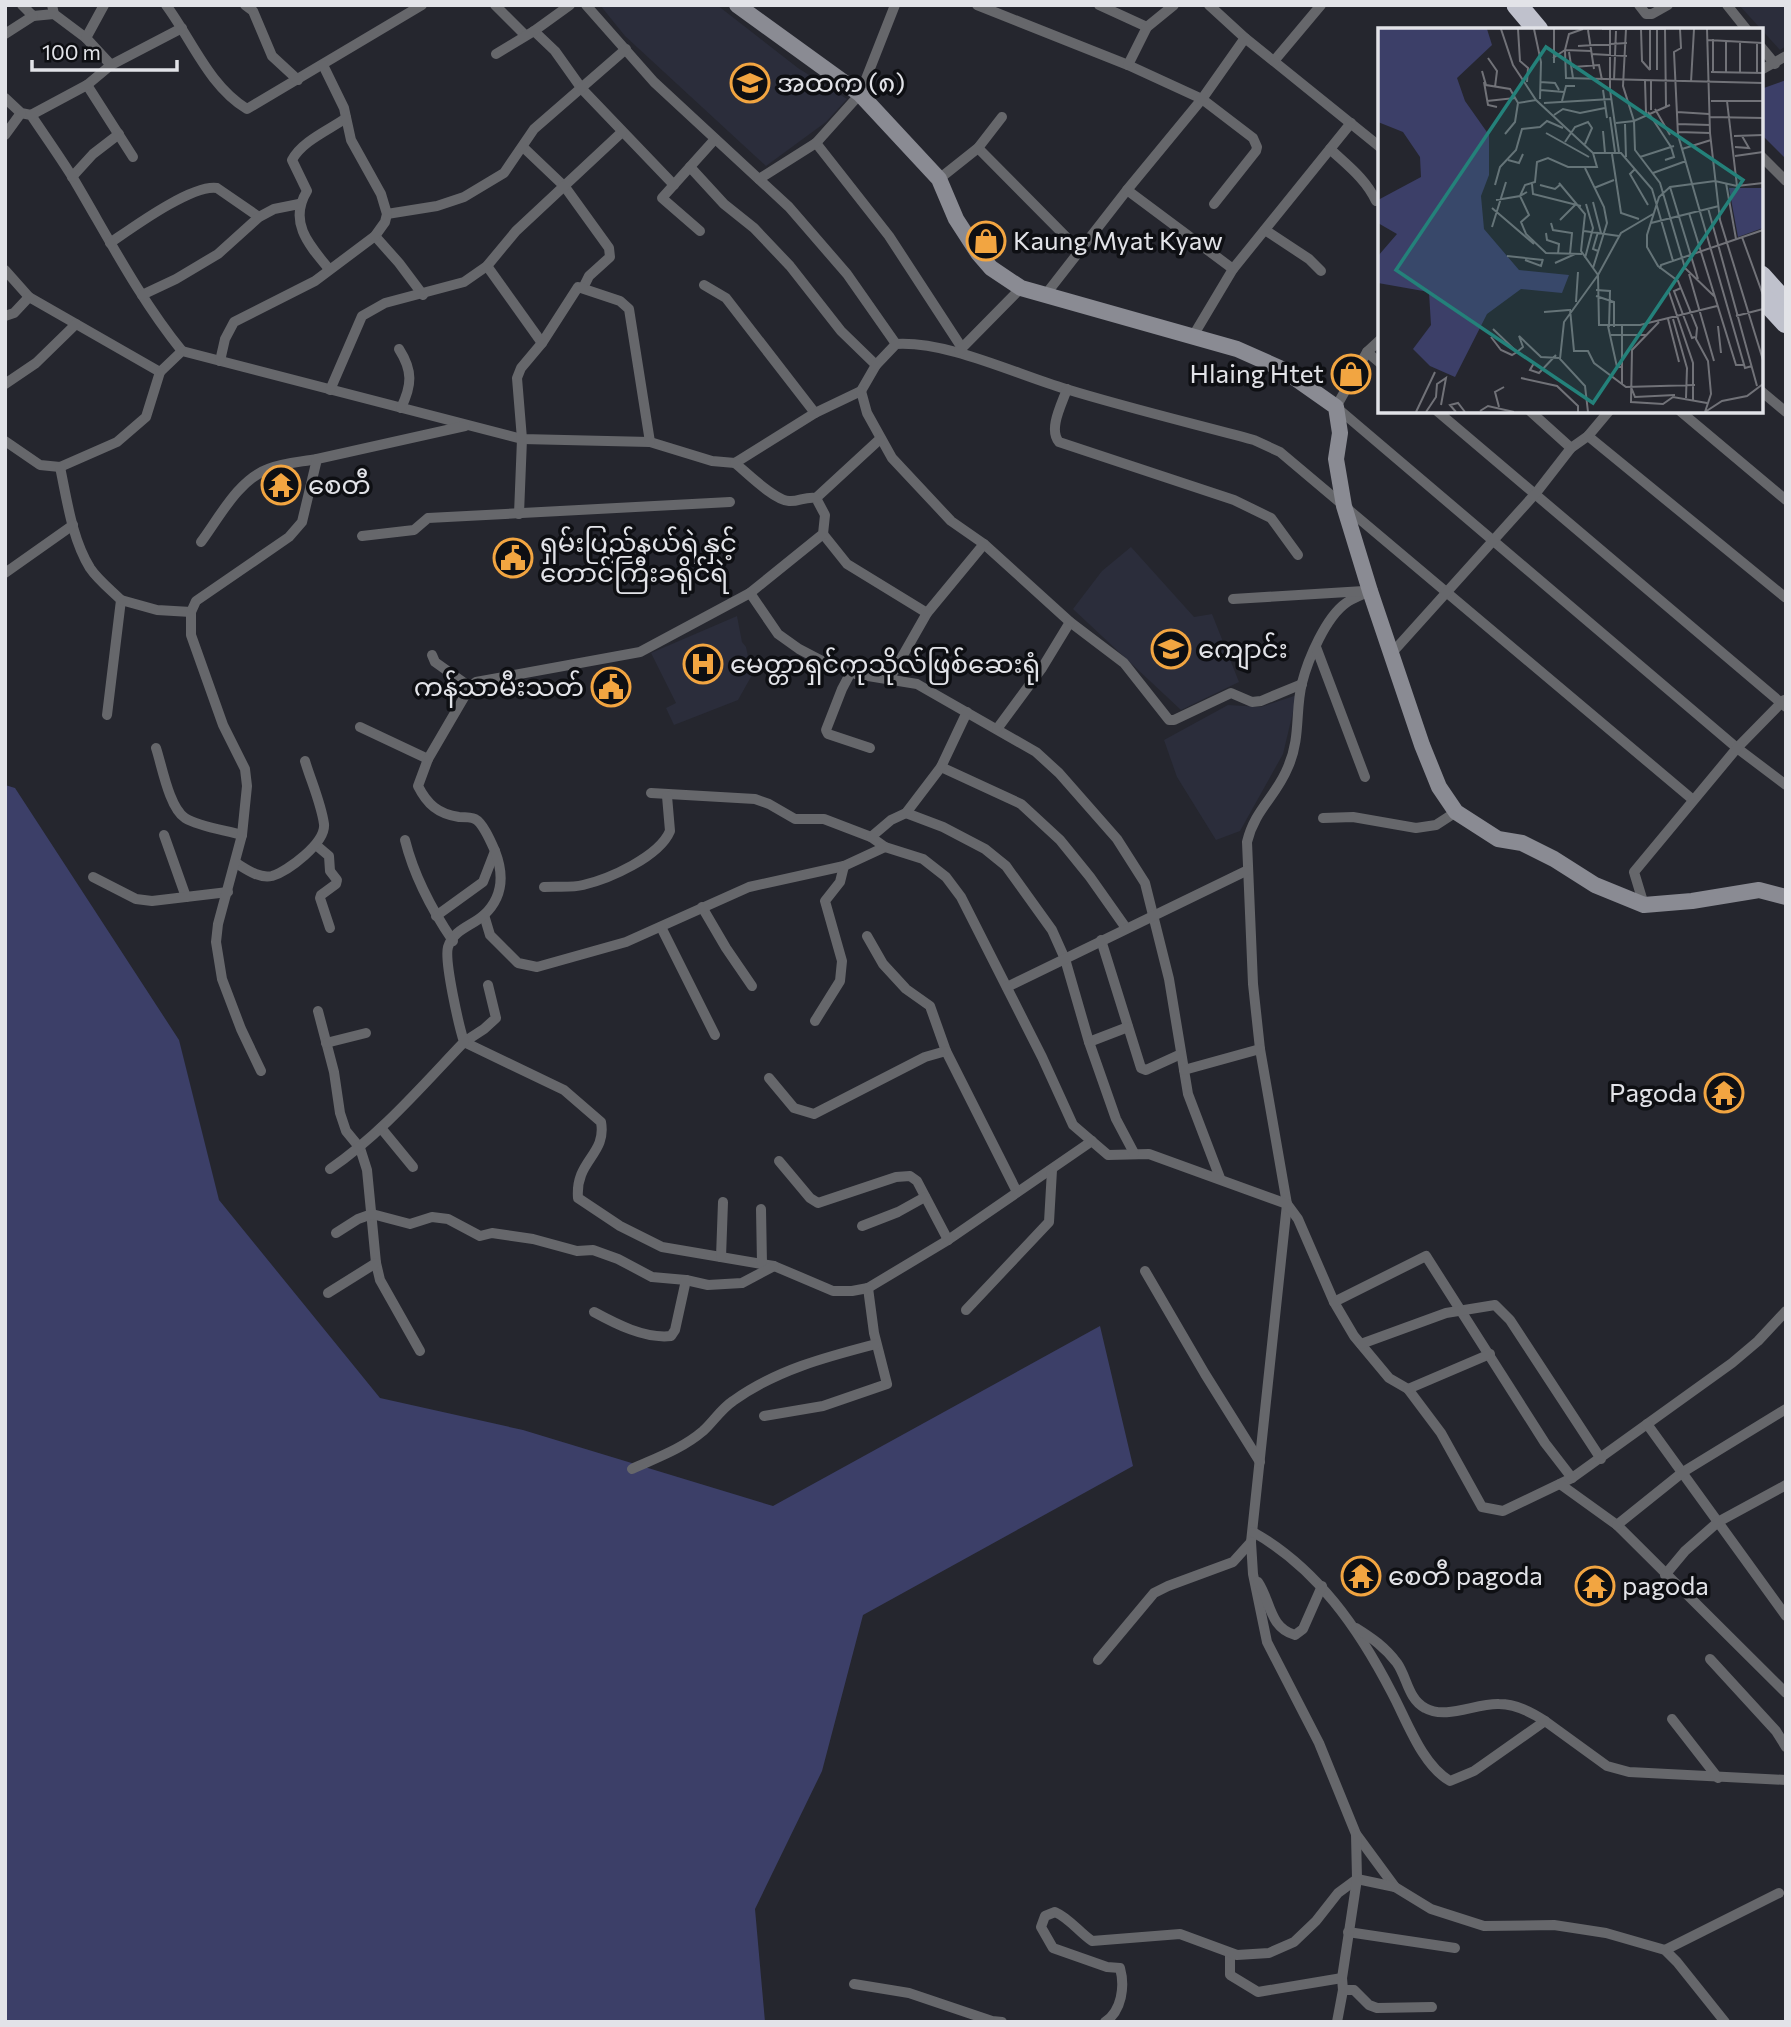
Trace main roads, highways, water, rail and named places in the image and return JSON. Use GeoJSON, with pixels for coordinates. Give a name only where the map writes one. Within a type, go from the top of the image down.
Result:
{"type":"FeatureCollection","features":[{"type":"Feature","properties":{"kind":"highway"},"geometry":{"type":"LineString","coordinates":[[1517,5],[1536,28]]}},
{"type":"Feature","properties":{"kind":"highway"},"geometry":{"type":"LineString","coordinates":[[1536,5],[1553,28]]}},
{"type":"Feature","properties":{"kind":"highway"},"geometry":{"type":"LineString","coordinates":[[1763,278],[1786,304]]}},
{"type":"Feature","properties":{"kind":"highway"},"geometry":{"type":"LineString","coordinates":[[1763,298],[1786,323]]}},
{"type":"Feature","properties":{"kind":"place","name":"အထက (၈)"},"geometry":{"type":"Point","coordinates":[750,83]}},
{"type":"Feature","properties":{"kind":"place","name":"Kaung Myat Kyaw"},"geometry":{"type":"Point","coordinates":[986,241]}},
{"type":"Feature","properties":{"kind":"place","name":"Hlaing Htet"},"geometry":{"type":"Point","coordinates":[1351,374]}},
{"type":"Feature","properties":{"kind":"place","name":"စေတီ"},"geometry":{"type":"Point","coordinates":[281,485]}},
{"type":"Feature","properties":{"kind":"place","name":"ရှမ်းပြည်နယ်ရဲ နှင့် တောင်ကြီးခရိုင်ရဲ"},"geometry":{"type":"Point","coordinates":[513,558]}},
{"type":"Feature","properties":{"kind":"place","name":"ကျောင်း"},"geometry":{"type":"Point","coordinates":[1171,649]}},
{"type":"Feature","properties":{"kind":"place","name":"မေတ္တာရှင်ကုသိုလ်ဖြစ်ဆေးရုံ"},"geometry":{"type":"Point","coordinates":[703,664]}},
{"type":"Feature","properties":{"kind":"place","name":"ကန်သာမီးသတ်"},"geometry":{"type":"Point","coordinates":[611,687]}},
{"type":"Feature","properties":{"kind":"place","name":"Pagoda"},"geometry":{"type":"Point","coordinates":[1724,1093]}},
{"type":"Feature","properties":{"kind":"place","name":"စေတီ pagoda"},"geometry":{"type":"Point","coordinates":[1361,1576]}},
{"type":"Feature","properties":{"kind":"place","name":"pagoda"},"geometry":{"type":"Point","coordinates":[1595,1586]}}]}
